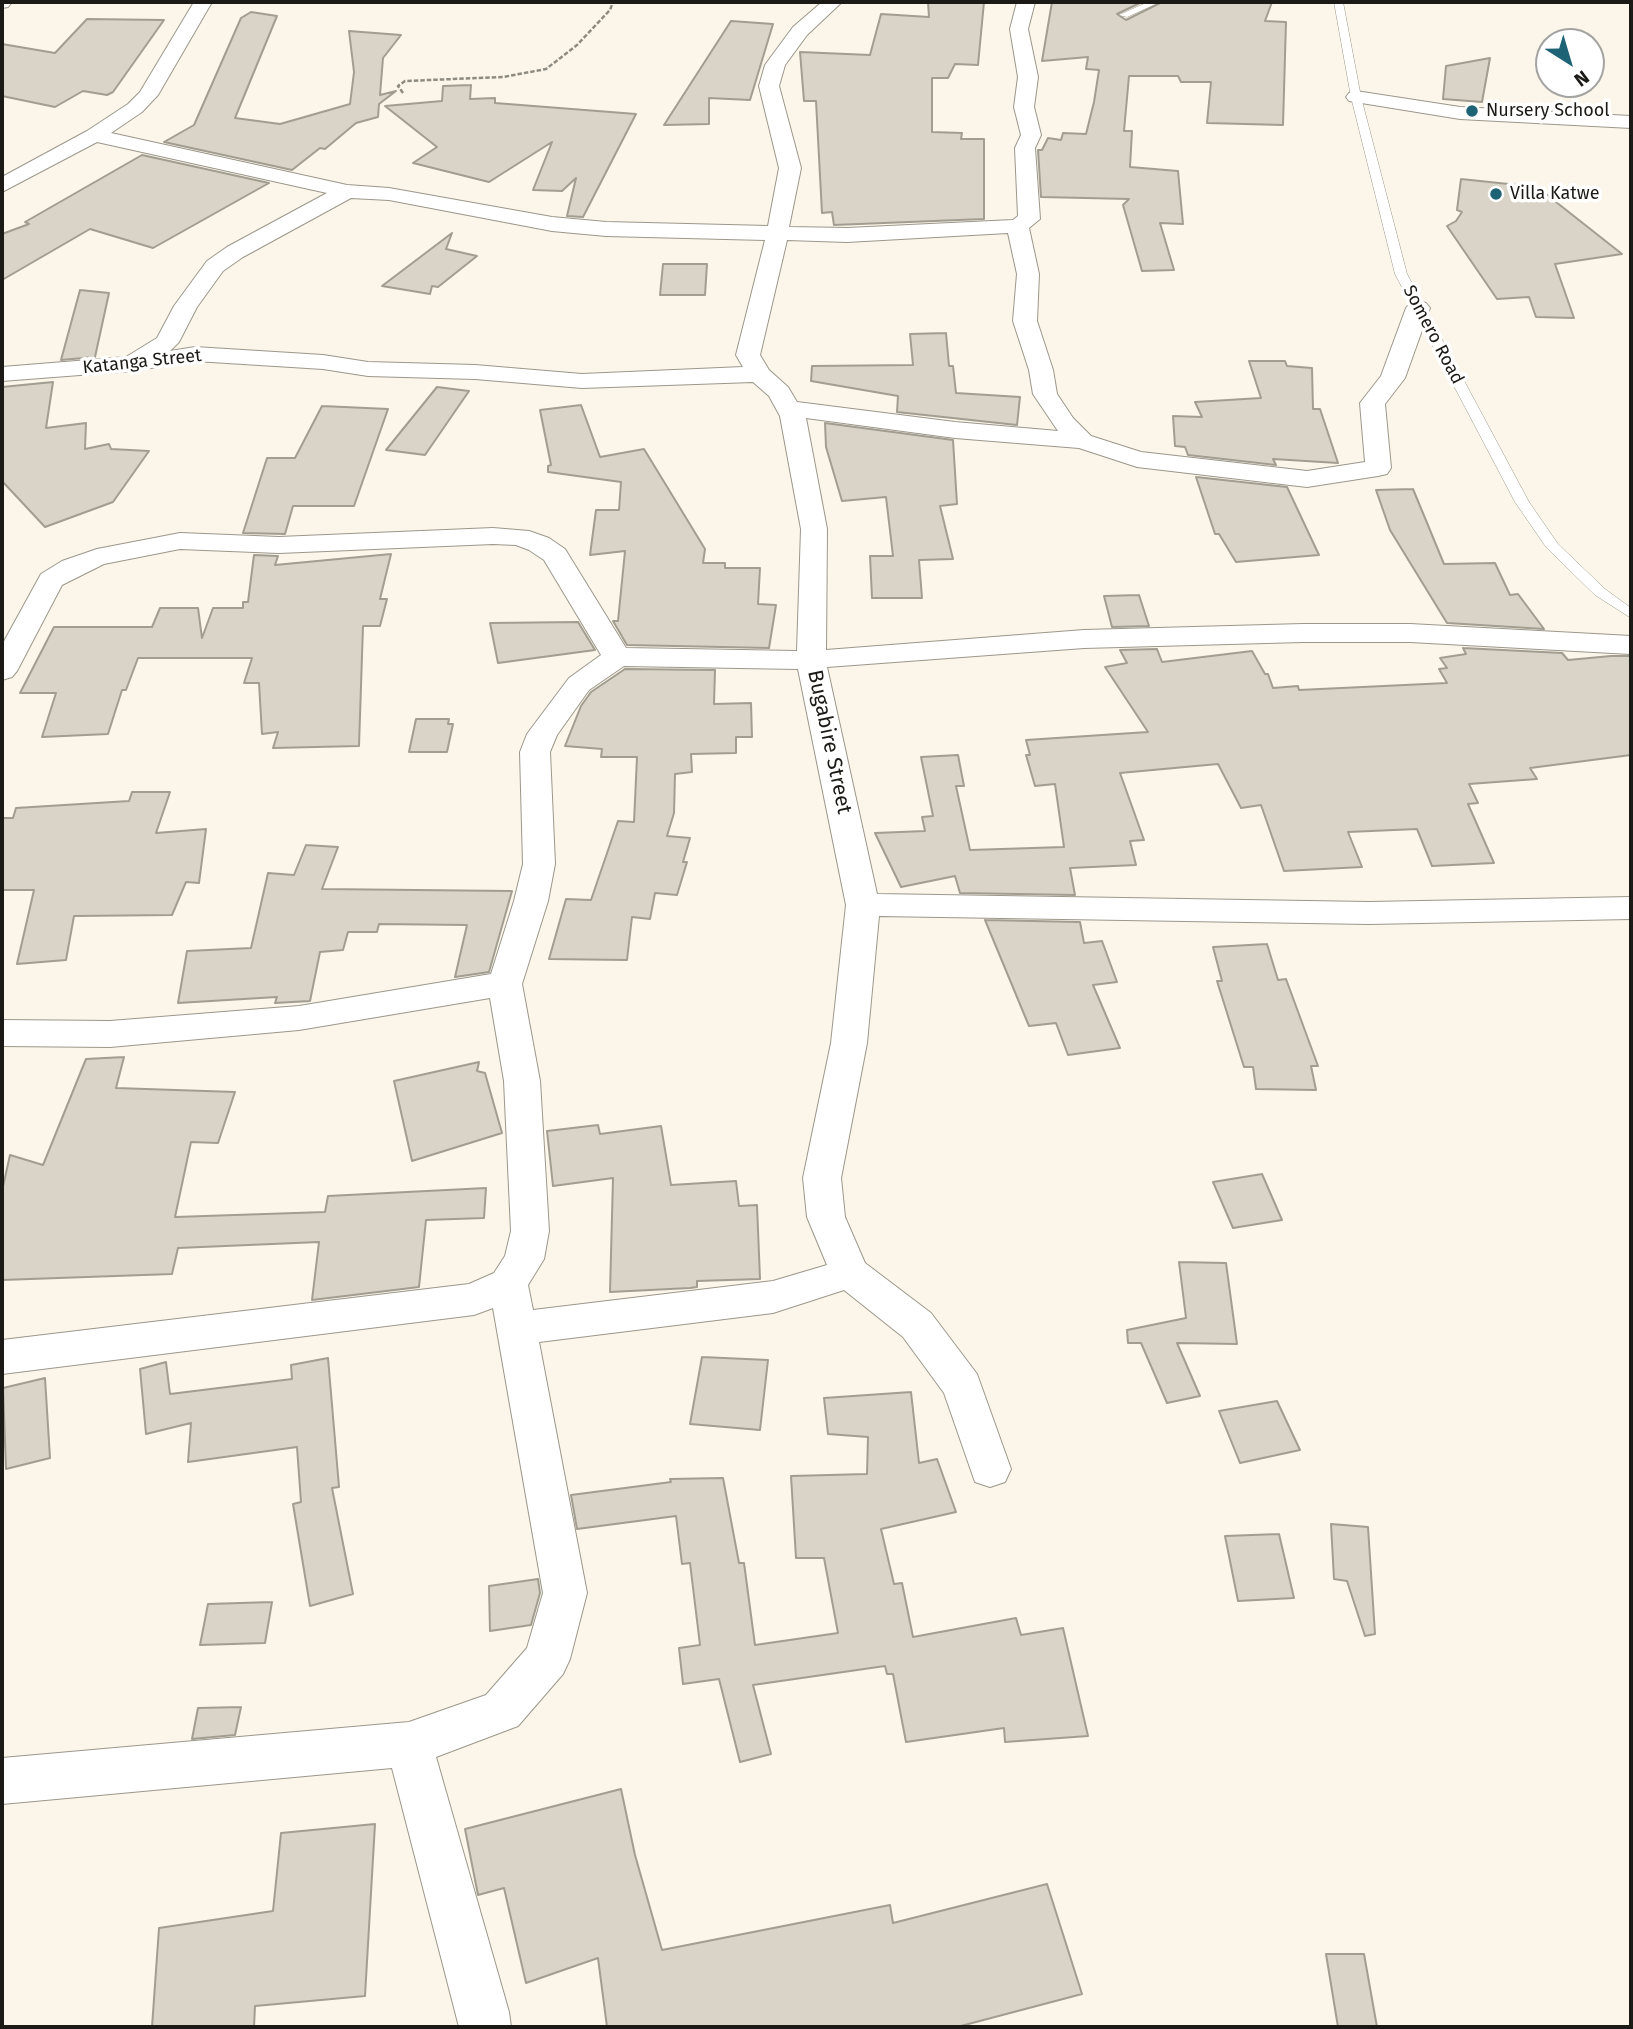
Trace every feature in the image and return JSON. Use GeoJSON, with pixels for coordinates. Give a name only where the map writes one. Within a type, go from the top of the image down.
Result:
{"type":"FeatureCollection","features":[{"type":"Feature","properties":{"kind":"street"},"geometry":{"type":"LineString","coordinates":[[2,186],[94,135],[135,108],[148,96],[202,2]]}},
{"type":"Feature","properties":{"kind":"street","name":"Bugabire Street"},"geometry":{"type":"LineString","coordinates":[[833,2],[800,32],[775,65],[769,86],[790,167],[748,355],[759,374],[779,392],[793,416],[814,529],[811,660],[863,905],[849,1043],[822,1178],[826,1217],[850,1273],[917,1325],[962,1386],[990,1469]]}},
{"type":"Feature","properties":{"kind":"street"},"geometry":{"type":"LineString","coordinates":[[94,135],[347,191],[389,194],[552,224],[738,234],[778,226],[847,234],[1018,226],[1029,219],[1025,148],[1031,135],[1024,107],[1028,77],[1019,29],[1026,2]]}},
{"type":"Feature","properties":{"kind":"street"},"geometry":{"type":"LineString","coordinates":[[1356,97],[1460,113],[1631,122]]}},
{"type":"Feature","properties":{"kind":"street"},"geometry":{"type":"LineString","coordinates":[[132,364],[167,342],[186,306],[215,266],[235,251],[347,191]]}},
{"type":"Feature","properties":{"kind":"street"},"geometry":{"type":"LineString","coordinates":[[1018,226],[1028,274],[1025,321],[1041,370],[1045,394],[1065,423],[1082,441]]}},
{"type":"Feature","properties":{"kind":"street"},"geometry":{"type":"LineString","coordinates":[[789,408],[955,430],[1082,441],[1137,458],[1198,468],[1307,479],[1378,468],[1372,403],[1393,378],[1418,309]]}},
{"type":"Feature","properties":{"kind":"street"},"geometry":{"type":"LineString","coordinates":[[167,342],[195,354]]}},
{"type":"Feature","properties":{"kind":"street","name":"Katanga Street"},"geometry":{"type":"LineString","coordinates":[[2,374],[132,364],[195,354],[323,362],[368,369],[475,372],[582,381],[759,374]]}},
{"type":"Feature","properties":{"kind":"street"},"geometry":{"type":"LineString","coordinates":[[2,669],[51,580],[72,567],[97,557],[180,541],[279,545],[519,537],[539,544],[555,555],[617,657]]}},
{"type":"Feature","properties":{"kind":"street"},"geometry":{"type":"LineString","coordinates":[[2,1357],[474,1299],[508,1284],[524,1259],[530,1231],[522,1081],[505,984],[531,901],[539,864],[535,752],[542,734],[579,684],[617,657],[811,660],[1084,639],[1303,633],[1410,633],[1631,645]]}},
{"type":"Feature","properties":{"kind":"street"},"geometry":{"type":"LineString","coordinates":[[863,905],[1369,913],[1631,908]]}},
{"type":"Feature","properties":{"kind":"street"},"geometry":{"type":"LineString","coordinates":[[2,1033],[110,1034],[299,1018],[505,984]]}},
{"type":"Feature","properties":{"kind":"street"},"geometry":{"type":"LineString","coordinates":[[516,1328],[773,1297],[850,1273]]}},
{"type":"Feature","properties":{"kind":"street"},"geometry":{"type":"LineString","coordinates":[[2,1781],[409,1744],[502,1710],[547,1659],[565,1593],[508,1284]]}},
{"type":"Feature","properties":{"kind":"street"},"geometry":{"type":"LineString","coordinates":[[409,1744],[485,2027]]}},
{"type":"Feature","properties":{"kind":"lane"},"geometry":{"type":"LineString","coordinates":[[1124,15],[1155,2]]}},
{"type":"Feature","properties":{"kind":"lane","name":"Somero Road"},"geometry":{"type":"LineString","coordinates":[[1338,2],[1356,97],[1401,274],[1522,502],[1553,547],[1600,592],[1631,614]]}},
{"type":"Feature","properties":{"kind":"path"},"geometry":{"type":"LineString","coordinates":[[403,93],[398,86],[405,81],[503,77],[547,69],[578,45],[610,10],[613,2]]}},
{"type":"Feature","properties":{"kind":"building"},"geometry":{"type":"Polygon","coordinates":[[[928,2],[984,2],[978,65],[955,64],[948,78],[932,78],[932,132],[962,133],[961,139],[984,139],[984,219],[834,225],[832,212],[822,213],[816,101],[804,101],[800,52],[870,55],[881,14],[929,17],[928,2]]]}},
{"type":"Feature","properties":{"kind":"building"},"geometry":{"type":"Polygon","coordinates":[[[1052,2],[1142,2],[1117,14],[1126,20],[1162,2],[1272,2],[1265,21],[1286,22],[1283,125],[1207,123],[1211,82],[1181,82],[1178,76],[1129,76],[1124,131],[1132,131],[1130,167],[1178,171],[1183,224],[1160,223],[1174,270],[1142,271],[1123,205],[1129,199],[1041,197],[1038,150],[1042,150],[1048,138],[1061,140],[1063,133],[1086,134],[1099,70],[1086,69],[1088,57],[1042,61],[1052,2]]]}},
{"type":"Feature","properties":{"kind":"building"},"geometry":{"type":"Polygon","coordinates":[[[251,12],[277,16],[235,118],[280,124],[350,104],[354,72],[349,31],[401,35],[383,58],[380,95],[396,91],[379,104],[378,117],[356,123],[325,149],[320,148],[292,170],[164,142],[194,125],[241,18],[251,12]]]}},
{"type":"Feature","properties":{"kind":"building"},"geometry":{"type":"Polygon","coordinates":[[[87,19],[164,20],[113,92],[107,95],[83,91],[55,107],[2,96],[2,44],[55,53],[87,19]]]}},
{"type":"Feature","properties":{"kind":"building"},"geometry":{"type":"Polygon","coordinates":[[[731,21],[773,24],[750,100],[709,98],[709,124],[664,125],[731,21]]]}},
{"type":"Feature","properties":{"kind":"building"},"geometry":{"type":"Polygon","coordinates":[[[1490,58],[1482,102],[1443,99],[1446,66],[1490,58]]]}},
{"type":"Feature","properties":{"kind":"building"},"geometry":{"type":"Polygon","coordinates":[[[471,85],[470,99],[495,98],[495,103],[636,114],[583,217],[567,216],[576,178],[562,191],[533,190],[552,142],[489,182],[413,163],[437,147],[385,106],[442,101],[443,86],[471,85]]]}},
{"type":"Feature","properties":{"kind":"building"},"geometry":{"type":"Polygon","coordinates":[[[142,155],[269,183],[153,248],[90,229],[2,280],[2,234],[29,224],[25,222],[142,155]]]}},
{"type":"Feature","properties":{"kind":"building"},"geometry":{"type":"Polygon","coordinates":[[[1461,179],[1537,187],[1622,254],[1555,264],[1574,318],[1536,317],[1529,297],[1497,299],[1447,226],[1456,221],[1462,212],[1457,210],[1461,179]]]}},
{"type":"Feature","properties":{"kind":"building"},"geometry":{"type":"Polygon","coordinates":[[[452,233],[446,249],[477,256],[438,287],[432,286],[430,294],[382,286],[452,233]]]}},
{"type":"Feature","properties":{"kind":"building"},"geometry":{"type":"Polygon","coordinates":[[[663,264],[707,264],[705,295],[660,295],[663,264]]]}},
{"type":"Feature","properties":{"kind":"building"},"geometry":{"type":"Polygon","coordinates":[[[80,290],[109,293],[95,357],[61,360],[80,290]]]}},
{"type":"Feature","properties":{"kind":"building"},"geometry":{"type":"Polygon","coordinates":[[[946,333],[949,366],[953,366],[956,393],[1020,397],[1017,425],[897,412],[898,396],[811,381],[812,366],[913,365],[910,334],[946,333]]]}},
{"type":"Feature","properties":{"kind":"building"},"geometry":{"type":"Polygon","coordinates":[[[1249,361],[1285,361],[1287,366],[1312,368],[1313,409],[1320,409],[1338,463],[1273,459],[1276,465],[1188,455],[1185,447],[1175,446],[1173,416],[1202,417],[1195,402],[1261,398],[1249,361]]]}},
{"type":"Feature","properties":{"kind":"building"},"geometry":{"type":"Polygon","coordinates":[[[53,382],[46,428],[86,423],[85,449],[109,444],[111,449],[149,451],[113,502],[45,527],[2,481],[2,387],[53,382]]]}},
{"type":"Feature","properties":{"kind":"building"},"geometry":{"type":"Polygon","coordinates":[[[437,387],[469,391],[425,455],[386,450],[437,387]]]}},
{"type":"Feature","properties":{"kind":"building"},"geometry":{"type":"Polygon","coordinates":[[[581,405],[600,457],[644,449],[705,549],[703,563],[725,563],[725,568],[760,568],[758,604],[776,605],[769,648],[627,645],[613,621],[618,621],[625,551],[590,555],[596,510],[619,510],[621,482],[548,472],[548,466],[551,465],[540,410],[581,405]]]}},
{"type":"Feature","properties":{"kind":"building"},"geometry":{"type":"Polygon","coordinates":[[[322,406],[388,409],[354,506],[293,506],[285,534],[243,533],[267,458],[295,458],[322,406]]]}},
{"type":"Feature","properties":{"kind":"building"},"geometry":{"type":"Polygon","coordinates":[[[825,423],[953,440],[957,504],[940,506],[953,559],[919,560],[922,598],[872,598],[870,556],[893,556],[886,497],[842,501],[826,447],[825,423]]]}},
{"type":"Feature","properties":{"kind":"building"},"geometry":{"type":"Polygon","coordinates":[[[1196,477],[1287,487],[1319,555],[1236,562],[1219,534],[1215,534],[1196,477]]]}},
{"type":"Feature","properties":{"kind":"building"},"geometry":{"type":"Polygon","coordinates":[[[1413,489],[1444,564],[1495,563],[1510,595],[1518,594],[1544,629],[1447,623],[1390,530],[1376,490],[1413,489]]]}},
{"type":"Feature","properties":{"kind":"building"},"geometry":{"type":"Polygon","coordinates":[[[391,554],[380,599],[387,599],[380,626],[363,626],[359,746],[273,748],[278,732],[262,734],[259,683],[244,683],[252,658],[138,658],[126,690],[122,690],[108,734],[42,737],[56,693],[20,693],[54,627],[152,627],[160,608],[198,608],[202,638],[213,608],[243,608],[243,602],[248,602],[254,555],[278,556],[275,565],[391,554]]]}},
{"type":"Feature","properties":{"kind":"building"},"geometry":{"type":"Polygon","coordinates":[[[1139,595],[1149,626],[1112,627],[1104,596],[1139,595]]]}},
{"type":"Feature","properties":{"kind":"building"},"geometry":{"type":"Polygon","coordinates":[[[578,622],[595,650],[498,663],[490,623],[578,622]]]}},
{"type":"Feature","properties":{"kind":"building"},"geometry":{"type":"Polygon","coordinates":[[[1463,648],[1562,653],[1568,660],[1631,656],[1631,755],[1530,768],[1537,779],[1469,784],[1478,803],[1468,804],[1494,863],[1432,866],[1417,829],[1348,832],[1362,867],[1284,871],[1261,805],[1241,808],[1218,764],[1120,773],[1144,840],[1130,841],[1136,865],[1070,868],[1075,895],[960,893],[955,876],[901,887],[875,833],[925,831],[922,817],[933,816],[921,757],[958,755],[964,786],[956,786],[970,850],[1064,847],[1055,784],[1035,786],[1026,755],[1030,755],[1026,740],[1148,732],[1105,667],[1127,663],[1120,650],[1157,649],[1162,662],[1252,651],[1265,674],[1268,674],[1273,688],[1298,686],[1299,690],[1447,683],[1439,669],[1447,668],[1440,658],[1466,654],[1463,648]]]}},
{"type":"Feature","properties":{"kind":"building"},"geometry":{"type":"Polygon","coordinates":[[[625,669],[715,670],[714,704],[751,703],[752,737],[736,737],[736,753],[691,754],[692,772],[675,774],[674,813],[667,836],[690,838],[683,862],[687,862],[677,895],[655,893],[650,919],[632,917],[627,960],[549,959],[566,899],[591,900],[618,821],[634,822],[637,757],[601,757],[602,749],[565,746],[581,706],[591,692],[625,669]]]}},
{"type":"Feature","properties":{"kind":"building"},"geometry":{"type":"Polygon","coordinates":[[[416,719],[449,719],[448,724],[453,724],[447,752],[409,752],[416,719]]]}},
{"type":"Feature","properties":{"kind":"building"},"geometry":{"type":"Polygon","coordinates":[[[132,792],[170,792],[156,833],[206,829],[199,883],[186,882],[172,915],[74,916],[66,960],[17,964],[34,890],[2,890],[2,818],[13,818],[16,808],[129,801],[132,792]]]}},
{"type":"Feature","properties":{"kind":"building"},"geometry":{"type":"Polygon","coordinates":[[[306,845],[338,847],[322,889],[512,891],[489,972],[455,977],[467,925],[379,924],[377,932],[348,932],[343,950],[320,952],[310,1001],[275,1003],[277,997],[178,1003],[187,951],[251,948],[268,873],[294,875],[306,845]]]}},
{"type":"Feature","properties":{"kind":"building"},"geometry":{"type":"Polygon","coordinates":[[[985,920],[1080,922],[1084,943],[1102,941],[1117,982],[1093,985],[1120,1048],[1068,1055],[1056,1023],[1029,1026],[985,920]]]}},
{"type":"Feature","properties":{"kind":"building"},"geometry":{"type":"Polygon","coordinates":[[[1267,944],[1278,980],[1286,979],[1318,1066],[1311,1066],[1316,1090],[1256,1089],[1253,1067],[1244,1067],[1217,981],[1222,981],[1213,947],[1267,944]]]}},
{"type":"Feature","properties":{"kind":"building"},"geometry":{"type":"Polygon","coordinates":[[[124,1057],[116,1088],[235,1092],[218,1143],[191,1142],[175,1217],[325,1212],[328,1196],[486,1188],[484,1218],[426,1220],[419,1287],[312,1300],[319,1242],[178,1248],[172,1274],[2,1280],[2,1191],[10,1155],[43,1165],[86,1059],[124,1057]]]}},
{"type":"Feature","properties":{"kind":"building"},"geometry":{"type":"Polygon","coordinates":[[[479,1062],[477,1071],[485,1073],[502,1133],[412,1161],[394,1081],[479,1062]]]}},
{"type":"Feature","properties":{"kind":"building"},"geometry":{"type":"Polygon","coordinates":[[[598,1125],[600,1134],[661,1126],[671,1185],[736,1181],[739,1206],[757,1205],[760,1279],[697,1281],[697,1287],[690,1288],[610,1292],[613,1178],[553,1186],[547,1131],[598,1125]]]}},
{"type":"Feature","properties":{"kind":"building"},"geometry":{"type":"Polygon","coordinates":[[[1262,1174],[1282,1220],[1233,1228],[1213,1182],[1262,1174]]]}},
{"type":"Feature","properties":{"kind":"building"},"geometry":{"type":"Polygon","coordinates":[[[1179,1262],[1226,1263],[1237,1344],[1177,1343],[1200,1396],[1167,1403],[1141,1343],[1128,1343],[1127,1330],[1186,1318],[1179,1262]]]}},
{"type":"Feature","properties":{"kind":"building"},"geometry":{"type":"Polygon","coordinates":[[[702,1357],[768,1360],[760,1430],[690,1424],[702,1357]]]}},
{"type":"Feature","properties":{"kind":"building"},"geometry":{"type":"Polygon","coordinates":[[[328,1358],[339,1487],[332,1488],[353,1594],[310,1606],[293,1504],[301,1502],[297,1447],[188,1462],[191,1423],[146,1434],[140,1369],[166,1362],[170,1394],[292,1379],[291,1365],[328,1358]]]}},
{"type":"Feature","properties":{"kind":"building"},"geometry":{"type":"Polygon","coordinates":[[[45,1378],[50,1458],[6,1469],[3,1388],[45,1378]]]}},
{"type":"Feature","properties":{"kind":"building"},"geometry":{"type":"Polygon","coordinates":[[[911,1392],[919,1463],[937,1459],[956,1512],[881,1529],[894,1584],[902,1583],[913,1637],[1016,1618],[1021,1635],[1063,1628],[1088,1736],[1005,1742],[1004,1728],[906,1742],[893,1674],[887,1674],[885,1666],[753,1685],[771,1754],[740,1762],[719,1679],[683,1684],[679,1648],[700,1645],[690,1563],[682,1564],[676,1516],[577,1529],[571,1495],[671,1482],[670,1479],[723,1478],[739,1563],[744,1563],[755,1645],[838,1633],[824,1558],[796,1558],[791,1476],[867,1474],[868,1437],[828,1434],[824,1398],[911,1392]]]}},
{"type":"Feature","properties":{"kind":"building"},"geometry":{"type":"Polygon","coordinates":[[[1277,1401],[1300,1450],[1240,1463],[1219,1411],[1277,1401]]]}},
{"type":"Feature","properties":{"kind":"building"},"geometry":{"type":"Polygon","coordinates":[[[1331,1524],[1368,1527],[1375,1634],[1365,1636],[1347,1581],[1334,1579],[1331,1524]]]}},
{"type":"Feature","properties":{"kind":"building"},"geometry":{"type":"Polygon","coordinates":[[[1279,1534],[1294,1598],[1238,1601],[1225,1536],[1279,1534]]]}},
{"type":"Feature","properties":{"kind":"building"},"geometry":{"type":"Polygon","coordinates":[[[538,1579],[540,1593],[531,1625],[490,1631],[489,1586],[538,1579]]]}},
{"type":"Feature","properties":{"kind":"building"},"geometry":{"type":"Polygon","coordinates":[[[272,1602],[265,1643],[200,1645],[208,1604],[272,1602]]]}},
{"type":"Feature","properties":{"kind":"building"},"geometry":{"type":"Polygon","coordinates":[[[241,1707],[235,1735],[192,1739],[198,1708],[241,1707]]]}},
{"type":"Feature","properties":{"kind":"building"},"geometry":{"type":"Polygon","coordinates":[[[621,1789],[635,1855],[662,1950],[890,1905],[893,1923],[1047,1884],[1082,1994],[957,2027],[607,2027],[598,1958],[526,1983],[504,1888],[478,1895],[465,1829],[621,1789]]]}},
{"type":"Feature","properties":{"kind":"building"},"geometry":{"type":"Polygon","coordinates":[[[375,1824],[365,1996],[255,2006],[254,2027],[152,2027],[159,1928],[273,1911],[281,1833],[375,1824]]]}},
{"type":"Feature","properties":{"kind":"building"},"geometry":{"type":"Polygon","coordinates":[[[1326,1954],[1364,1954],[1377,2027],[1338,2027],[1326,1954]]]}},
{"type":"Feature","properties":{"kind":"place","name":"Nursery School"},"geometry":{"type":"Point","coordinates":[1472,111]}},
{"type":"Feature","properties":{"kind":"place","name":"Villa Katwe"},"geometry":{"type":"Point","coordinates":[1496,194]}}]}
